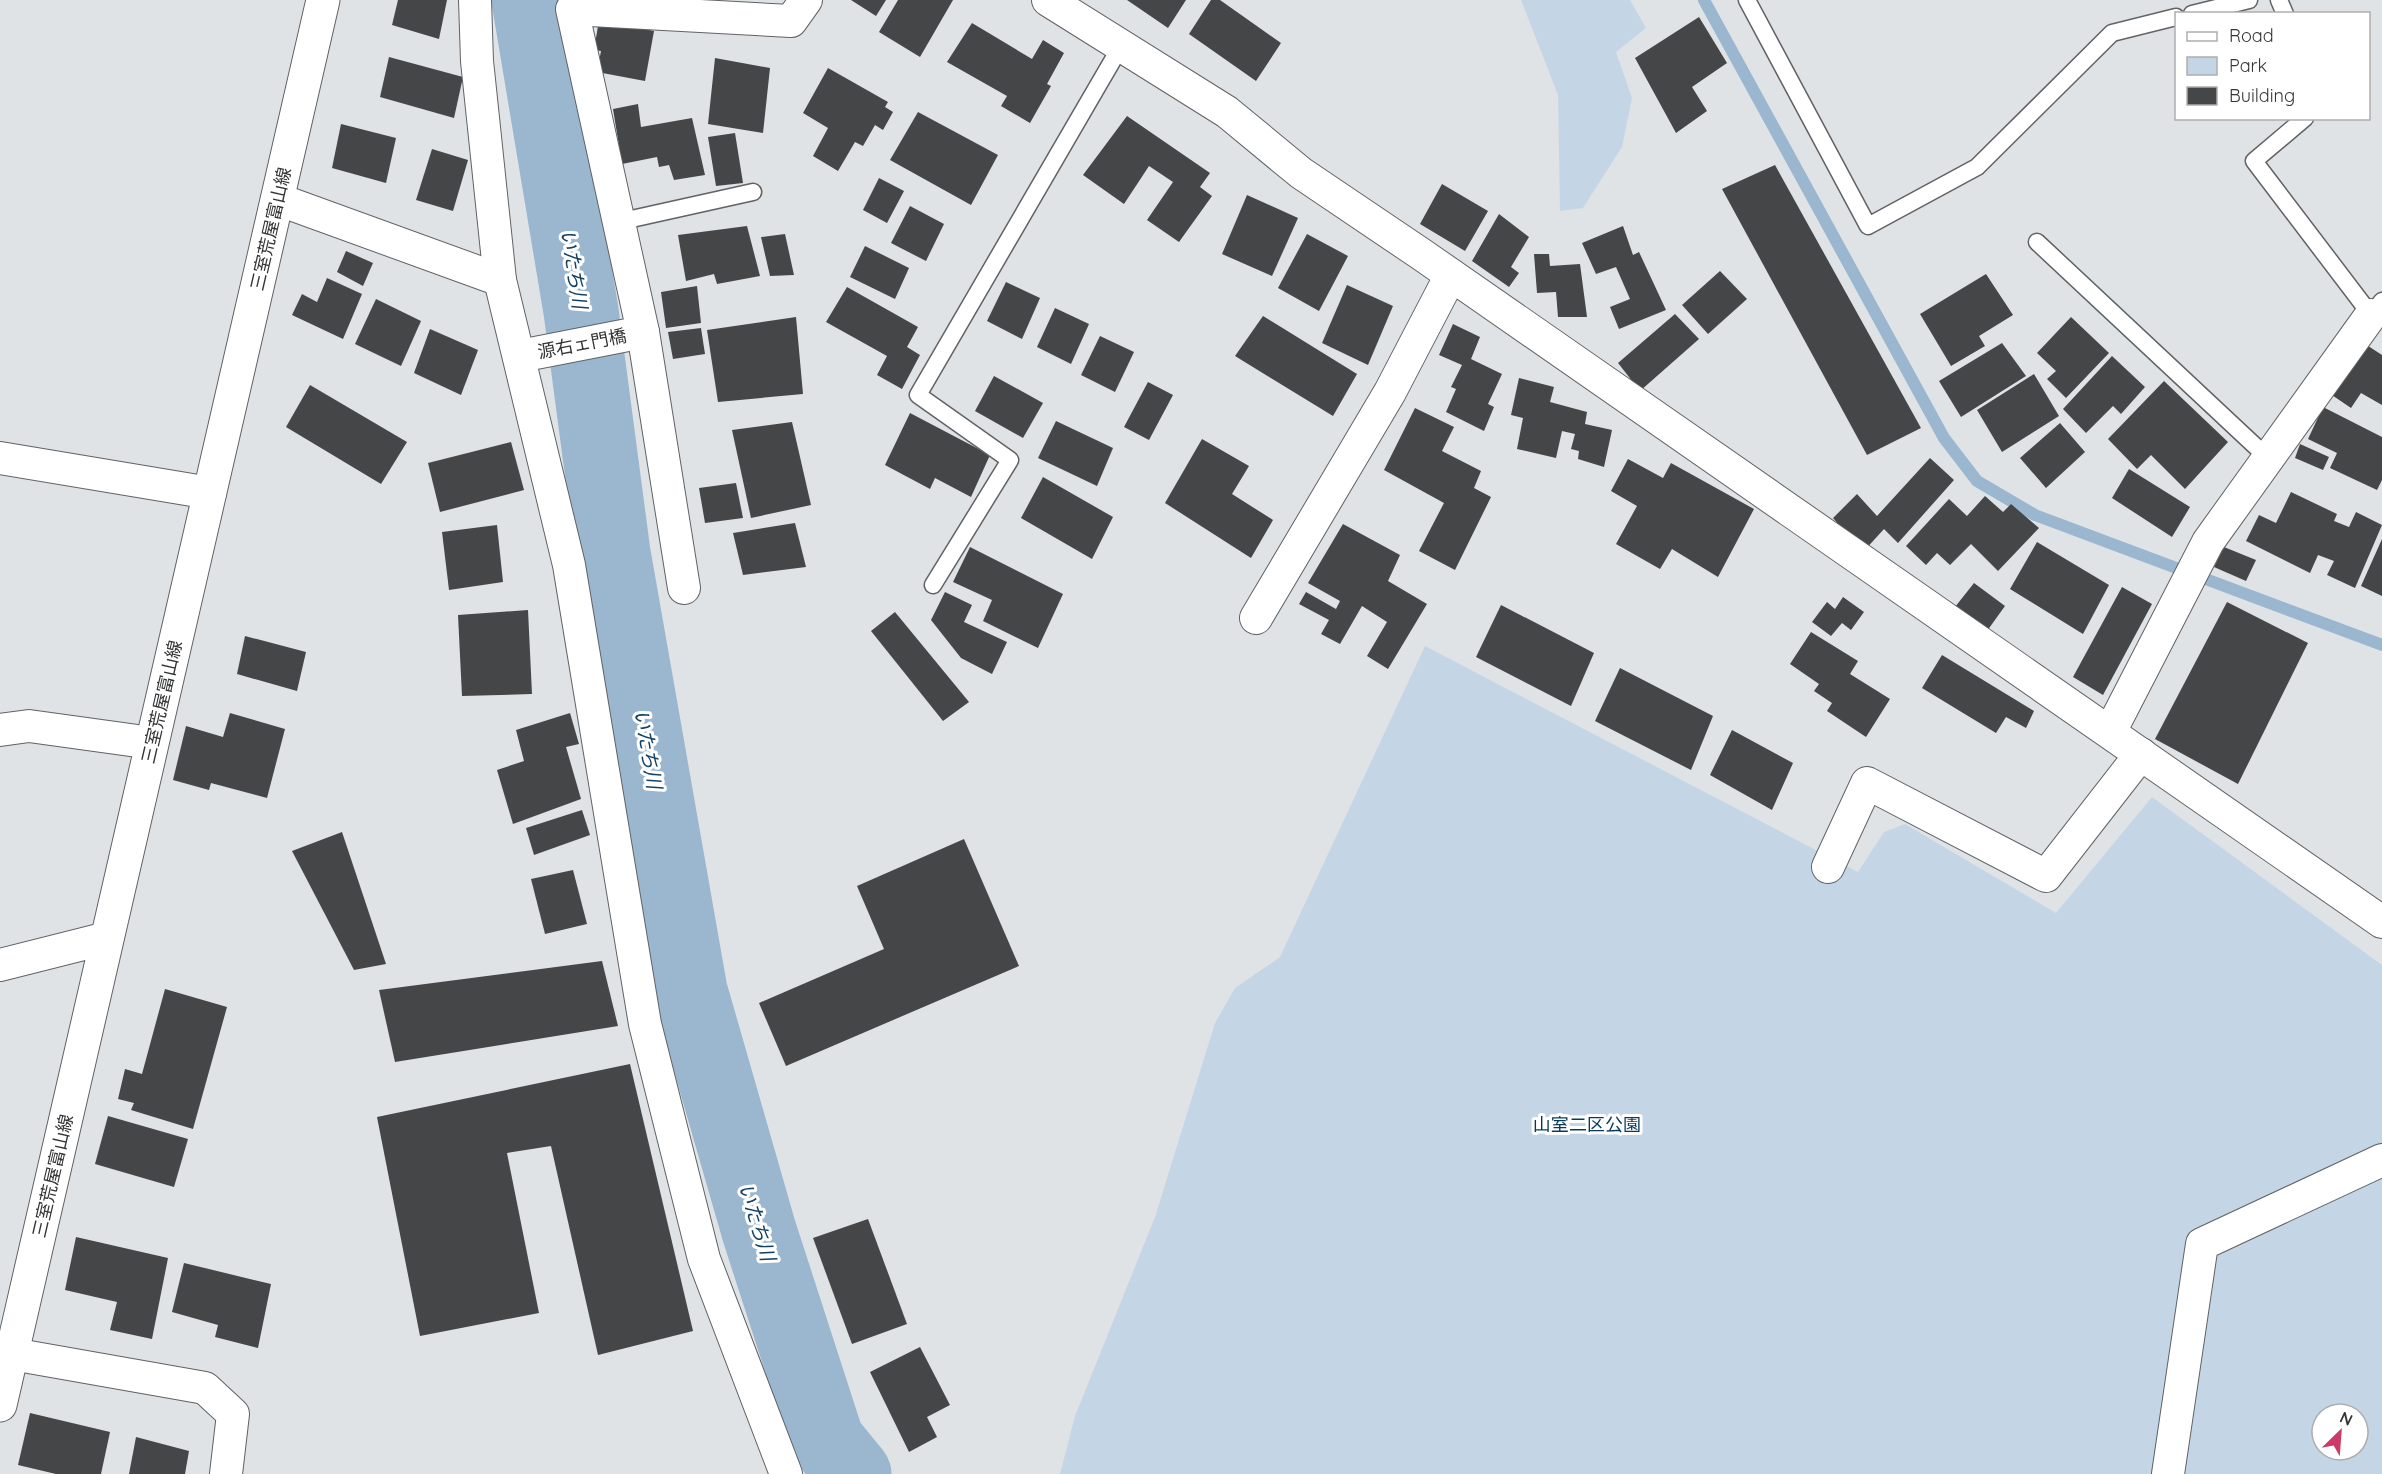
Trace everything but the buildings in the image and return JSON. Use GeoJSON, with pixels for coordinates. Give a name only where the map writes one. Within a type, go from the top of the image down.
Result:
{"type":"FeatureCollection","features":[{"type":"Feature","properties":{"kind":"main road","name":"三室荒屋富山線"},"geometry":{"type":"LineString","coordinates":[[0,1405],[323,0]]}},
{"type":"Feature","properties":{"kind":"street"},"geometry":{"type":"LineString","coordinates":[[475,0],[477,61],[500,280],[569,565],[645,1024],[704,1259],[786,1474]]}},
{"type":"Feature","properties":{"kind":"street"},"geometry":{"type":"LineString","coordinates":[[684,588],[643,332],[572,9],[791,21],[806,0]]}},
{"type":"Feature","properties":{"kind":"street"},"geometry":{"type":"LineString","coordinates":[[1048,0],[1227,112],[1301,173],[2382,922]]}},
{"type":"Feature","properties":{"kind":"street"},"geometry":{"type":"LineString","coordinates":[[277,199],[500,280]]}},
{"type":"Feature","properties":{"kind":"street"},"geometry":{"type":"LineString","coordinates":[[1256,618],[1390,392],[1451,275]]}},
{"type":"Feature","properties":{"kind":"street"},"geometry":{"type":"LineString","coordinates":[[2110,732],[2208,542],[2377,308]]}},
{"type":"Feature","properties":{"kind":"street","name":"源右ェ門橋"},"geometry":{"type":"LineString","coordinates":[[520,356],[643,332]]}},
{"type":"Feature","properties":{"kind":"street"},"geometry":{"type":"LineString","coordinates":[[0,458],[210,493]]}},
{"type":"Feature","properties":{"kind":"street"},"geometry":{"type":"LineString","coordinates":[[0,730],[29,726],[152,743]]}},
{"type":"Feature","properties":{"kind":"street"},"geometry":{"type":"LineString","coordinates":[[1828,867],[1867,783],[2046,876],[2141,754]]}},
{"type":"Feature","properties":{"kind":"street"},"geometry":{"type":"LineString","coordinates":[[0,965],[107,938]]}},
{"type":"Feature","properties":{"kind":"street"},"geometry":{"type":"LineString","coordinates":[[2168,1474],[2202,1244],[2382,1160]]}},
{"type":"Feature","properties":{"kind":"street"},"geometry":{"type":"LineString","coordinates":[[12,1354],[205,1388],[233,1414],[226,1474]]}},
{"type":"Feature","properties":{"kind":"lane"},"geometry":{"type":"LineString","coordinates":[[1747,0],[1868,226],[1977,167],[2112,33],[2175,17]]}},
{"type":"Feature","properties":{"kind":"lane"},"geometry":{"type":"LineString","coordinates":[[2200,12],[2249,0]]}},
{"type":"Feature","properties":{"kind":"lane"},"geometry":{"type":"LineString","coordinates":[[933,585],[1010,460],[918,395],[1121,46]]}},
{"type":"Feature","properties":{"kind":"lane"},"geometry":{"type":"LineString","coordinates":[[2303,120],[2254,161],[2377,308]]}},
{"type":"Feature","properties":{"kind":"lane"},"geometry":{"type":"LineString","coordinates":[[618,222],[753,192]]}},
{"type":"Feature","properties":{"kind":"lane"},"geometry":{"type":"LineString","coordinates":[[2037,242],[2268,458]]}},
{"type":"Feature","properties":{"kind":"green space"},"geometry":{"type":"Polygon","coordinates":[[[1521,0],[1630,0],[1646,28],[1616,52],[1632,98],[1622,147],[1583,208],[1560,211],[1558,95],[1521,0]]]}},
{"type":"Feature","properties":{"kind":"green space","name":"山室二区公園"},"geometry":{"type":"Polygon","coordinates":[[[1425,646],[1858,872],[1884,832],[1905,824],[2056,913],[2152,797],[2382,965],[2382,1474],[1060,1474],[1075,1416],[1155,1217],[1215,1023],[1235,988],[1280,957],[1425,646]]]}},
{"type":"Feature","properties":{"kind":"waterway","name":"いたち川"},"geometry":{"type":"LineString","coordinates":[[529,0],[581,311],[613,553],[690,991],[759,1231],[827,1441],[854,1474]]}},
{"type":"Feature","properties":{"kind":"waterway"},"geometry":{"type":"LineString","coordinates":[[1704,0],[1944,438],[1977,481],[2035,515],[2382,645]]}}]}
